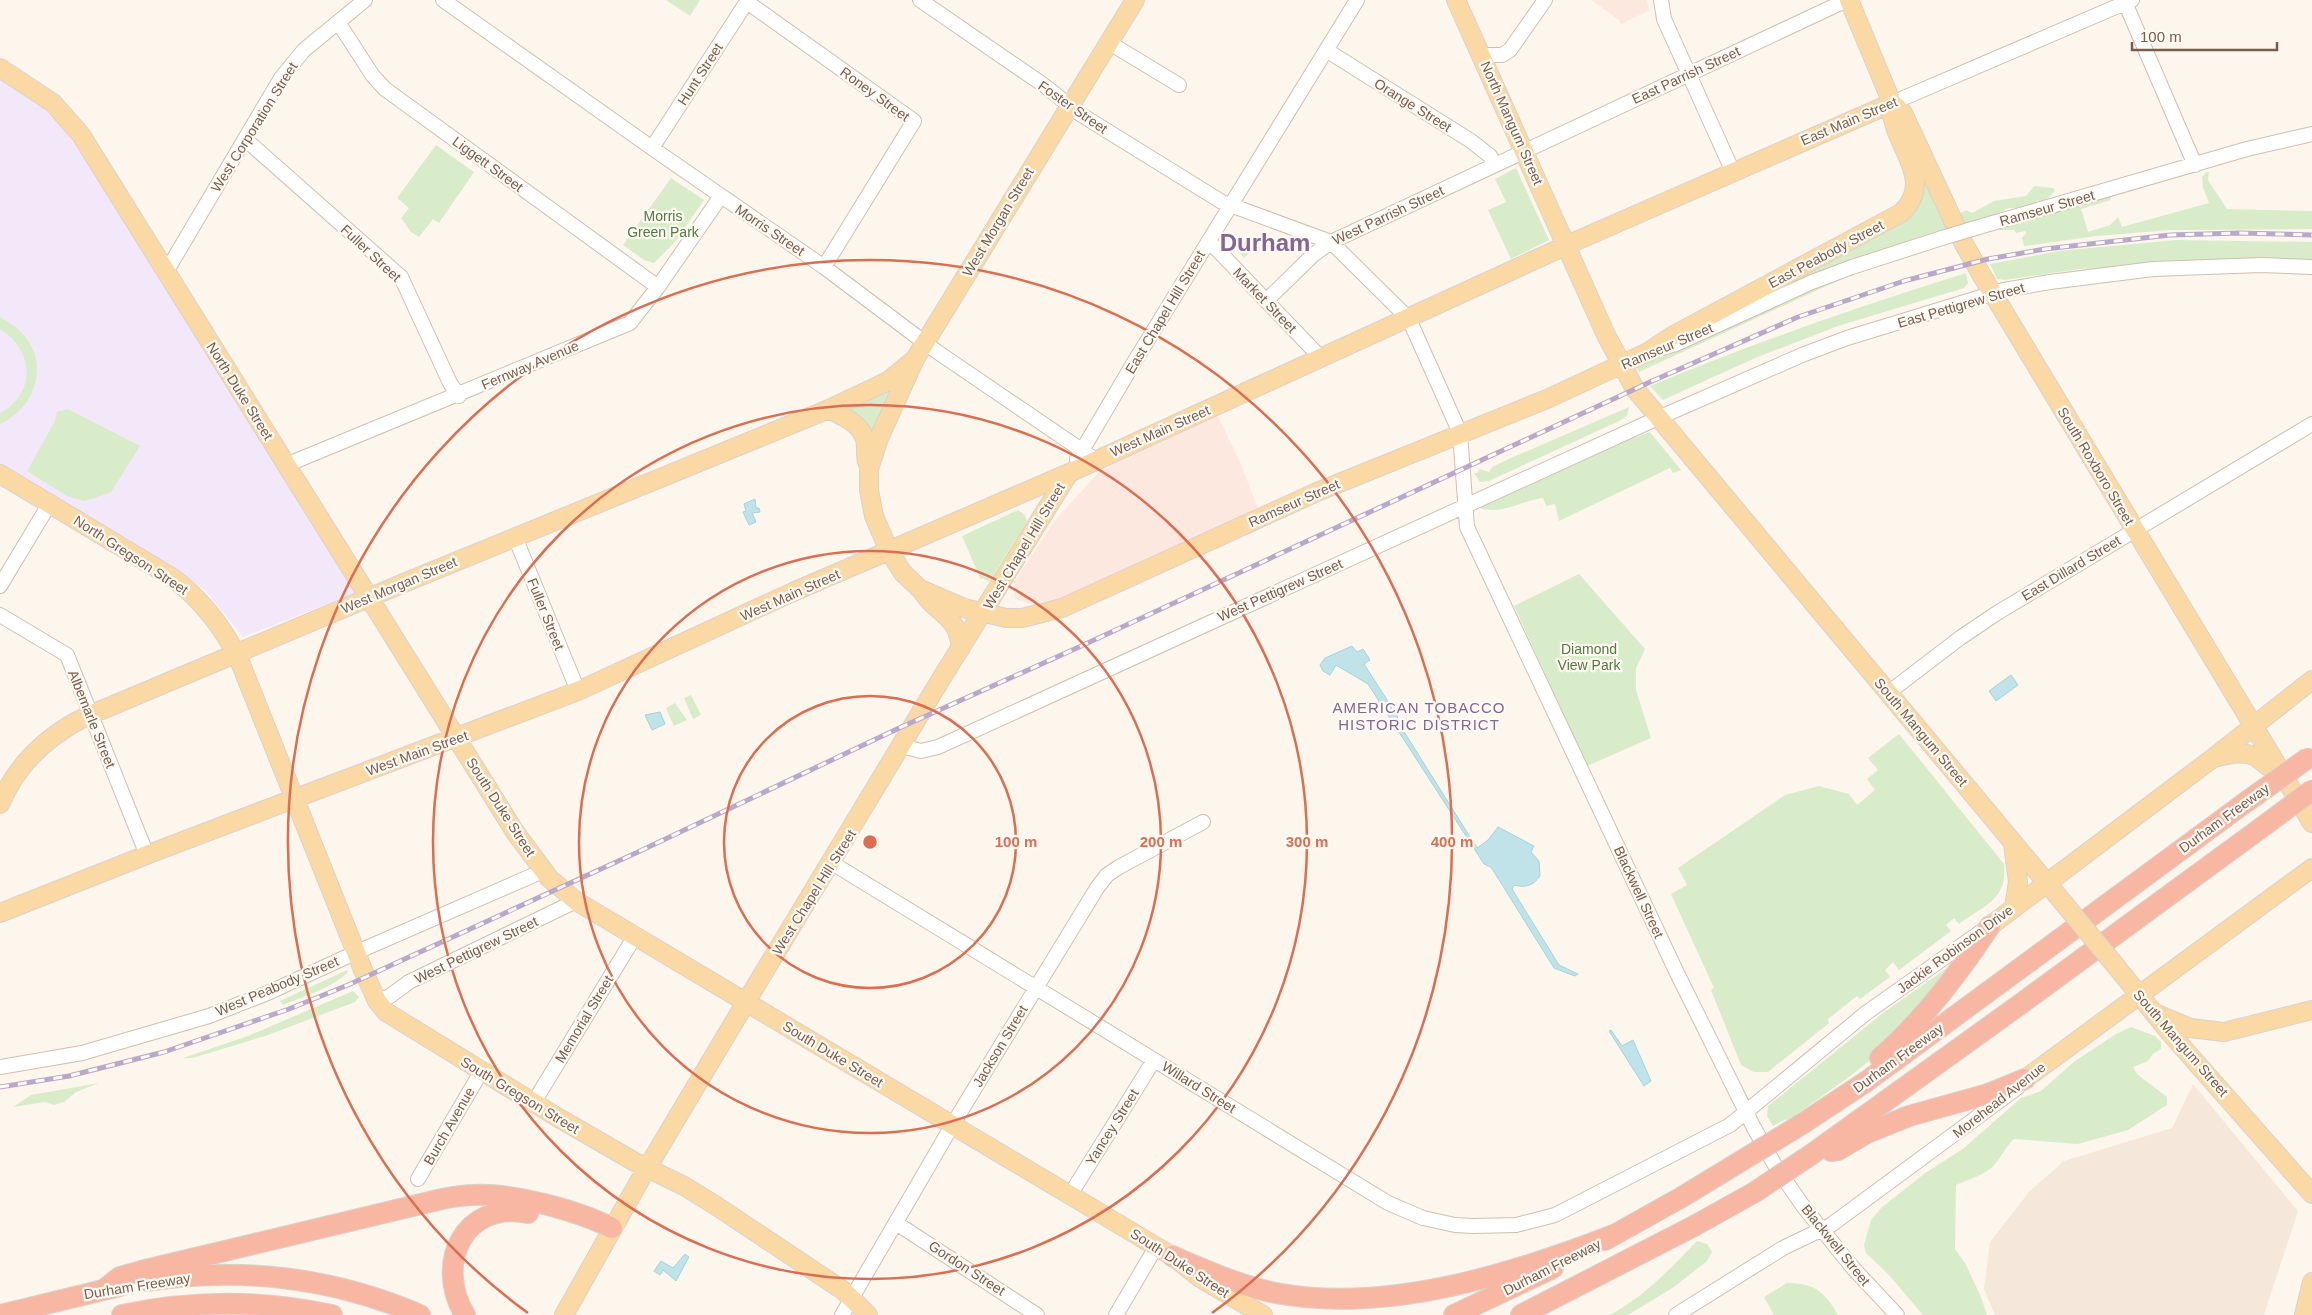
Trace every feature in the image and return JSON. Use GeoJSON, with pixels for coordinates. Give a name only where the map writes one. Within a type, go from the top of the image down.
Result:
{"type":"FeatureCollection","features":[{"type":"Feature","properties":{"kind":"highway","name":"Durham Freeway"},"geometry":{"type":"LineString","coordinates":[[1454,1315],[1518,1285],[1682,1198],[1846,1096],[2310,756]]}},
{"type":"Feature","properties":{"kind":"highway","name":"Durham Freeway"},"geometry":{"type":"LineString","coordinates":[[1521,1315],[1694,1226],[1755,1192],[1812,1154],[2022,1004],[2312,790]]}},
{"type":"Feature","properties":{"kind":"highway"},"geometry":{"type":"LineString","coordinates":[[1846,1096],[1865,1072],[1890,1050],[1922,1016],[1975,949],[1990,926]]}},
{"type":"Feature","properties":{"kind":"highway"},"geometry":{"type":"LineString","coordinates":[[1812,1154],[1838,1150],[1867,1133],[1909,1116],[1995,1092],[2025,1079]]}},
{"type":"Feature","properties":{"kind":"highway"},"geometry":{"type":"LineString","coordinates":[[106,1288],[120,1277],[141,1271],[442,1199],[474,1194],[535,1203],[596,1220],[609,1234]]}},
{"type":"Feature","properties":{"kind":"highway"},"geometry":{"type":"LineString","coordinates":[[465,1315],[453,1292],[452,1264],[461,1240],[484,1217],[504,1210],[528,1213],[589,1231],[609,1234]]}},
{"type":"Feature","properties":{"kind":"highway"},"geometry":{"type":"LineString","coordinates":[[1164,1252],[1242,1283],[1276,1293],[1362,1298],[1465,1283],[1551,1259],[1616,1234]]}},
{"type":"Feature","properties":{"kind":"highway","name":"Durham Freeway"},"geometry":{"type":"LineString","coordinates":[[2,1314],[106,1288],[166,1278],[212,1275],[263,1276],[302,1280],[346,1289],[420,1315]]}},
{"type":"Feature","properties":{"kind":"highway","name":"Durham Freeway"},"geometry":{"type":"LineString","coordinates":[[122,1315],[163,1308],[224,1303],[279,1306],[332,1315]]}},
{"type":"Feature","properties":{"kind":"main road","name":"West Morgan Street"},"geometry":{"type":"LineString","coordinates":[[0,804],[14,777],[30,756],[59,732],[91,715],[515,537],[829,409],[888,380],[915,359],[1135,0]]}},
{"type":"Feature","properties":{"kind":"main road","name":"North Mangum Street"},"geometry":{"type":"LineString","coordinates":[[1456,0],[1567,245]]}},
{"type":"Feature","properties":{"kind":"main road"},"geometry":{"type":"LineString","coordinates":[[1848,0],[1892,104]]}},
{"type":"Feature","properties":{"kind":"main road","name":"North Duke Street"},"geometry":{"type":"LineString","coordinates":[[0,68],[43,95],[68,118],[112,184],[368,598],[457,737]]}},
{"type":"Feature","properties":{"kind":"main road","name":"East Main Street"},"geometry":{"type":"LineString","coordinates":[[1567,245],[1892,104]]}},
{"type":"Feature","properties":{"kind":"main road","name":"South Roxboro Street"},"geometry":{"type":"LineString","coordinates":[[1892,104],[1903,113],[1964,244],[1992,294],[2312,823]]}},
{"type":"Feature","properties":{"kind":"main road","name":"East Peabody Street"},"geometry":{"type":"LineString","coordinates":[[1648,352],[1672,336],[1898,216],[1905,210],[1914,191],[1915,177],[1892,119],[1892,104]]}},
{"type":"Feature","properties":{"kind":"main road","name":"West Main Street"},"geometry":{"type":"LineString","coordinates":[[0,913],[295,798],[578,691],[793,592],[1069,472],[1089,456],[1321,358],[1567,245]]}},
{"type":"Feature","properties":{"kind":"main road","name":"South Mangum Street"},"geometry":{"type":"LineString","coordinates":[[1567,245],[1621,365],[1635,389],[2116,965],[2170,1033],[2312,1194]]}},
{"type":"Feature","properties":{"kind":"main road","name":"Ramseur Street"},"geometry":{"type":"LineString","coordinates":[[920,589],[964,608],[1006,618],[1022,618],[1062,608],[1317,492],[1547,399],[1648,352]]}},
{"type":"Feature","properties":{"kind":"main road"},"geometry":{"type":"LineString","coordinates":[[869,469],[879,438],[915,359]]}},
{"type":"Feature","properties":{"kind":"main road"},"geometry":{"type":"LineString","coordinates":[[829,409],[851,421],[861,431],[866,440],[865,454],[869,469],[869,490],[874,516],[889,551],[904,573],[920,589],[930,603],[951,620],[959,634],[961,648]]}},
{"type":"Feature","properties":{"kind":"main road","name":"West Chapel Hill Street"},"geometry":{"type":"LineString","coordinates":[[564,1315],[609,1234],[746,1002],[1069,472]]}},
{"type":"Feature","properties":{"kind":"main road","name":"North Gregson Street"},"geometry":{"type":"LineString","coordinates":[[0,474],[184,586],[220,625],[236,653],[295,798]]}},
{"type":"Feature","properties":{"kind":"main road","name":"Jackie Robinson Drive"},"geometry":{"type":"LineString","coordinates":[[1990,926],[2213,758],[2312,680]]}},
{"type":"Feature","properties":{"kind":"main road","name":"South Duke Street"},"geometry":{"type":"LineString","coordinates":[[457,737],[515,832],[543,871],[576,901],[1070,1194],[1164,1252],[1200,1278],[1263,1315]]}},
{"type":"Feature","properties":{"kind":"main road"},"geometry":{"type":"LineString","coordinates":[[2213,758],[2243,753],[2255,756],[2271,770],[2280,770]]}},
{"type":"Feature","properties":{"kind":"main road","name":"South Gregson Street"},"geometry":{"type":"LineString","coordinates":[[295,798],[377,1001],[391,1016],[481,1072],[635,1162],[648,1167],[707,1200],[852,1297],[868,1315]]}},
{"type":"Feature","properties":{"kind":"main road"},"geometry":{"type":"LineString","coordinates":[[2013,843],[2018,882],[2014,907]]}},
{"type":"Feature","properties":{"kind":"main road","name":"Morehead Avenue"},"geometry":{"type":"LineString","coordinates":[[2025,1079],[2312,868]]}},
{"type":"Feature","properties":{"kind":"main road"},"geometry":{"type":"LineString","coordinates":[[2156,1014],[2190,1028],[2224,1032],[2312,1010]]}},
{"type":"Feature","properties":{"kind":"main road"},"geometry":{"type":"LineString","coordinates":[[2304,1315],[2312,1282]]}},
{"type":"Feature","properties":{"kind":"street","name":"West Corporation Street"},"geometry":{"type":"LineString","coordinates":[[166,272],[281,78],[293,61],[365,0]]}},
{"type":"Feature","properties":{"kind":"street","name":"Morris Street"},"geometry":{"type":"LineString","coordinates":[[443,0],[824,267],[924,343],[1089,456]]}},
{"type":"Feature","properties":{"kind":"street","name":"Foster Street"},"geometry":{"type":"LineString","coordinates":[[920,0],[1045,86],[1069,106],[1214,197],[1231,206],[1331,242]]}},
{"type":"Feature","properties":{"kind":"street"},"geometry":{"type":"LineString","coordinates":[[1482,55],[1502,55],[1510,50],[1545,0]]}},
{"type":"Feature","properties":{"kind":"street"},"geometry":{"type":"LineString","coordinates":[[1661,0],[1664,19],[1733,172]]}},
{"type":"Feature","properties":{"kind":"street","name":"East Parrish Street"},"geometry":{"type":"LineString","coordinates":[[1525,150],[1848,0]]}},
{"type":"Feature","properties":{"kind":"street","name":"Hunt Street"},"geometry":{"type":"LineString","coordinates":[[652,148],[748,1]]}},
{"type":"Feature","properties":{"kind":"street","name":"Roney Street"},"geometry":{"type":"LineString","coordinates":[[748,1],[914,121],[824,267]]}},
{"type":"Feature","properties":{"kind":"street"},"geometry":{"type":"LineString","coordinates":[[2127,1],[2195,165]]}},
{"type":"Feature","properties":{"kind":"street","name":"East Main Street"},"geometry":{"type":"LineString","coordinates":[[1892,104],[2127,1]]}},
{"type":"Feature","properties":{"kind":"street","name":"East Chapel Hill Street"},"geometry":{"type":"LineString","coordinates":[[1089,456],[1209,241],[1326,50],[1352,2]]}},
{"type":"Feature","properties":{"kind":"street","name":"Liggett Street"},"geometry":{"type":"LineString","coordinates":[[338,22],[373,76],[385,88],[658,287]]}},
{"type":"Feature","properties":{"kind":"street"},"geometry":{"type":"LineString","coordinates":[[1108,42],[1179,85]]}},
{"type":"Feature","properties":{"kind":"street","name":"Orange Street"},"geometry":{"type":"LineString","coordinates":[[1326,50],[1471,141],[1490,156],[1495,165]]}},
{"type":"Feature","properties":{"kind":"street","name":"Ramseur Street"},"geometry":{"type":"LineString","coordinates":[[1648,352],[1676,344],[1828,276],[1942,238],[2247,149],[2312,134]]}},
{"type":"Feature","properties":{"kind":"street","name":"Fuller Street"},"geometry":{"type":"LineString","coordinates":[[245,139],[401,277],[450,383],[458,396]]}},
{"type":"Feature","properties":{"kind":"street","name":"West Parrish Street"},"geometry":{"type":"LineString","coordinates":[[1266,301],[1313,255],[1331,242],[1525,150]]}},
{"type":"Feature","properties":{"kind":"street","name":"Fernway Avenue"},"geometry":{"type":"LineString","coordinates":[[286,466],[630,323],[658,287],[721,196]]}},
{"type":"Feature","properties":{"kind":"street","name":"Market Street"},"geometry":{"type":"LineString","coordinates":[[1209,241],[1321,358]]}},
{"type":"Feature","properties":{"kind":"street"},"geometry":{"type":"LineString","coordinates":[[1331,242],[1409,319],[1460,433]]}},
{"type":"Feature","properties":{"kind":"street","name":"East Pettigrew Street"},"geometry":{"type":"LineString","coordinates":[[1658,418],[1802,355],[1847,338],[1992,294],[2050,282],[2153,268],[2261,265],[2312,267]]}},
{"type":"Feature","properties":{"kind":"street","name":"West Pettigrew Street"},"geometry":{"type":"LineString","coordinates":[[902,746],[921,752],[938,747],[1658,418]]}},
{"type":"Feature","properties":{"kind":"street","name":"East Dillard Street"},"geometry":{"type":"LineString","coordinates":[[1888,693],[1990,618],[2312,424]]}},
{"type":"Feature","properties":{"kind":"street","name":"Blackwell Street"},"geometry":{"type":"LineString","coordinates":[[1460,433],[1464,507],[1467,527],[1677,973],[1746,1113],[1776,1167],[1822,1229],[1853,1268],[1897,1315]]}},
{"type":"Feature","properties":{"kind":"street"},"geometry":{"type":"LineString","coordinates":[[0,586],[50,503]]}},
{"type":"Feature","properties":{"kind":"street","name":"Fuller Street"},"geometry":{"type":"LineString","coordinates":[[515,537],[578,691]]}},
{"type":"Feature","properties":{"kind":"street","name":"Albemarle Street"},"geometry":{"type":"LineString","coordinates":[[0,615],[66,655],[147,855]]}},
{"type":"Feature","properties":{"kind":"street","name":"Jackson Street"},"geometry":{"type":"LineString","coordinates":[[842,1315],[1035,987],[1088,900],[1106,875],[1203,822]]}},
{"type":"Feature","properties":{"kind":"street","name":"Willard Street"},"geometry":{"type":"LineString","coordinates":[[832,863],[1388,1203],[1423,1218],[1455,1225],[1509,1226],[1555,1215],[1587,1200]]}},
{"type":"Feature","properties":{"kind":"street","name":"West Peabody Street"},"geometry":{"type":"LineString","coordinates":[[0,1067],[82,1053],[196,1020],[270,992],[543,871]]}},
{"type":"Feature","properties":{"kind":"street","name":"West Pettigrew Street"},"geometry":{"type":"LineString","coordinates":[[377,1001],[390,996],[409,982],[576,901]]}},
{"type":"Feature","properties":{"kind":"street","name":"Jackie Robinson Drive"},"geometry":{"type":"LineString","coordinates":[[1587,1200],[1708,1138],[1746,1113],[1799,1067],[1866,1014],[1990,926]]}},
{"type":"Feature","properties":{"kind":"street","name":"Memorial Street"},"geometry":{"type":"LineString","coordinates":[[534,1102],[635,936]]}},
{"type":"Feature","properties":{"kind":"street","name":"Yancey Street"},"geometry":{"type":"LineString","coordinates":[[1070,1194],[1154,1060]]}},
{"type":"Feature","properties":{"kind":"street","name":"Burch Avenue"},"geometry":{"type":"LineString","coordinates":[[418,1179],[481,1072]]}},
{"type":"Feature","properties":{"kind":"street","name":"Morehead Avenue"},"geometry":{"type":"LineString","coordinates":[[1676,1315],[1790,1244],[1822,1229],[1849,1212],[2008,1095],[2025,1079]]}},
{"type":"Feature","properties":{"kind":"street","name":"Gordon Street"},"geometry":{"type":"LineString","coordinates":[[896,1222],[1038,1315]]}},
{"type":"Feature","properties":{"kind":"street"},"geometry":{"type":"LineString","coordinates":[[1116,1315],[1164,1252]]}},
{"type":"Feature","properties":{"kind":"shaded area"},"geometry":{"type":"Polygon","coordinates":[[[1591,0],[1646,0],[1650,10],[1621,24],[1619,20],[1591,0]]]}},
{"type":"Feature","properties":{"kind":"shaded area"},"geometry":{"type":"Polygon","coordinates":[[[0,79],[32,96],[59,122],[104,187],[355,593],[243,637],[205,590],[0,464],[0,79]]]}},
{"type":"Feature","properties":{"kind":"shaded area"},"geometry":{"type":"Polygon","coordinates":[[[1216,412],[1241,464],[1260,514],[1068,599],[1028,603],[1015,599],[1014,582],[1056,519],[1100,471],[1216,412]]]}},
{"type":"Feature","properties":{"kind":"shaded area"},"geometry":{"type":"Polygon","coordinates":[[[2193,1084],[2298,1211],[2264,1315],[1995,1315],[1984,1289],[1990,1242],[2029,1192],[2064,1161],[2172,1128],[2193,1084]]]}},
{"type":"Feature","properties":{"kind":"green space"},"geometry":{"type":"Polygon","coordinates":[[[666,0],[700,0],[690,16],[666,0]]]}},
{"type":"Feature","properties":{"kind":"green space"},"geometry":{"type":"Polygon","coordinates":[[[1901,122],[1948,230],[1828,269],[1767,294],[1912,211],[1901,122]]]}},
{"type":"Feature","properties":{"kind":"green space"},"geometry":{"type":"Polygon","coordinates":[[[436,145],[474,172],[439,223],[433,219],[419,237],[411,232],[401,218],[409,208],[397,198],[436,145]]]}},
{"type":"Feature","properties":{"kind":"green space"},"geometry":{"type":"Polygon","coordinates":[[[1516,168],[1549,240],[1511,259],[1488,210],[1506,202],[1495,179],[1516,168]]]}},
{"type":"Feature","properties":{"kind":"green space"},"geometry":{"type":"Polygon","coordinates":[[[2206,172],[2209,172],[2208,180],[2227,209],[2312,211],[2312,229],[2171,230],[2097,236],[2024,246],[2022,238],[2026,233],[2025,231],[2016,233],[2014,230],[1997,230],[2111,196],[2111,199],[2108,201],[2081,209],[2088,232],[2110,225],[2118,217],[2122,227],[2209,203],[2203,187],[2202,177],[2206,172]]]}},
{"type":"Feature","properties":{"kind":"green space","name":"Morris Green Park"},"geometry":{"type":"Polygon","coordinates":[[[671,178],[704,200],[675,242],[654,263],[644,260],[623,245],[671,178]]]}},
{"type":"Feature","properties":{"kind":"green space"},"geometry":{"type":"Polygon","coordinates":[[[2034,186],[2053,188],[2055,191],[2047,199],[2040,202],[2038,200],[2033,204],[2008,208],[1997,215],[1962,225],[1957,215],[1966,210],[1972,213],[1994,201],[2026,196],[2034,186]]]}},
{"type":"Feature","properties":{"kind":"green space"},"geometry":{"type":"Polygon","coordinates":[[[1233,239],[1250,241],[1252,250],[1244,258],[1232,244],[1233,239]]]}},
{"type":"Feature","properties":{"kind":"green space"},"geometry":{"type":"Polygon","coordinates":[[[2176,240],[2312,242],[2312,262],[2195,260],[2131,265],[2002,284],[2087,268],[2005,280],[1997,279],[1990,264],[2059,251],[2176,240]]]}},
{"type":"Feature","properties":{"kind":"green space"},"geometry":{"type":"Polygon","coordinates":[[[1946,244],[1844,278],[1639,372],[1637,369],[1639,366],[1809,290],[1857,271],[1946,244]]]}},
{"type":"Feature","properties":{"kind":"green space"},"geometry":{"type":"Polygon","coordinates":[[[1966,273],[1968,283],[1964,288],[1838,326],[1755,358],[1663,400],[1650,386],[1807,326],[1966,273]]]}},
{"type":"Feature","properties":{"kind":"green space"},"geometry":{"type":"Polygon","coordinates":[[[0,317],[15,326],[27,339],[37,363],[37,376],[34,388],[21,409],[11,418],[0,424],[0,413],[12,405],[20,394],[25,383],[27,371],[20,348],[0,329],[0,317]]]}},
{"type":"Feature","properties":{"kind":"green space"},"geometry":{"type":"Polygon","coordinates":[[[888,390],[891,393],[872,437],[841,410],[888,390]]]}},
{"type":"Feature","properties":{"kind":"green space"},"geometry":{"type":"Polygon","coordinates":[[[1629,407],[1627,416],[1619,421],[1489,481],[1480,482],[1474,473],[1477,473],[1480,469],[1489,472],[1492,467],[1511,458],[1629,407]]]}},
{"type":"Feature","properties":{"kind":"green space"},"geometry":{"type":"Polygon","coordinates":[[[68,409],[140,446],[111,492],[83,501],[67,496],[27,471],[54,423],[57,412],[68,409]]]}},
{"type":"Feature","properties":{"kind":"green space"},"geometry":{"type":"Polygon","coordinates":[[[1650,432],[1681,470],[1673,473],[1670,468],[1559,521],[1555,504],[1546,506],[1543,498],[1504,509],[1488,510],[1480,508],[1626,441],[1650,432]]]}},
{"type":"Feature","properties":{"kind":"green space"},"geometry":{"type":"Polygon","coordinates":[[[1018,510],[1025,515],[1027,521],[989,582],[982,578],[981,580],[962,536],[1018,510]]]}},
{"type":"Feature","properties":{"kind":"green space","name":"Diamond View Park"},"geometry":{"type":"Polygon","coordinates":[[[1579,574],[1645,649],[1636,668],[1636,690],[1651,738],[1587,766],[1514,606],[1579,574]]]}},
{"type":"Feature","properties":{"kind":"green space"},"geometry":{"type":"Polygon","coordinates":[[[691,695],[701,715],[693,719],[684,698],[691,695]]]}},
{"type":"Feature","properties":{"kind":"green space"},"geometry":{"type":"Polygon","coordinates":[[[675,703],[687,720],[674,726],[666,708],[675,703]]]}},
{"type":"Feature","properties":{"kind":"green space"},"geometry":{"type":"Polygon","coordinates":[[[1899,734],[2004,864],[2002,886],[1992,900],[1959,924],[1954,918],[1946,925],[1951,931],[1899,970],[1893,962],[1885,970],[1890,977],[1860,999],[1857,996],[1828,1019],[1829,1023],[1768,1072],[1754,1072],[1741,1065],[1711,990],[1714,988],[1671,894],[1687,885],[1678,868],[1785,795],[1819,786],[1849,794],[1857,805],[1875,790],[1867,779],[1878,770],[1868,758],[1899,734]]]}},
{"type":"Feature","properties":{"kind":"green space"},"geometry":{"type":"Polygon","coordinates":[[[1954,963],[1887,1047],[1849,1077],[1787,1121],[1786,1119],[1773,1126],[1767,1116],[1768,1106],[1883,1013],[1954,963]]]}},
{"type":"Feature","properties":{"kind":"green space"},"geometry":{"type":"Polygon","coordinates":[[[347,970],[348,972],[341,978],[317,992],[283,1005],[280,1001],[347,970]]]}},
{"type":"Feature","properties":{"kind":"green space"},"geometry":{"type":"Polygon","coordinates":[[[353,991],[359,997],[355,1002],[268,1035],[193,1058],[183,1058],[248,1036],[353,991]]]}},
{"type":"Feature","properties":{"kind":"green space"},"geometry":{"type":"Polygon","coordinates":[[[2131,1027],[2155,1036],[2161,1042],[2161,1049],[2153,1054],[2148,1061],[2133,1067],[2137,1074],[2167,1097],[2167,1105],[2128,1130],[2078,1144],[2014,1139],[1991,1168],[1956,1185],[1955,1249],[1965,1263],[1987,1315],[1923,1315],[1888,1274],[1866,1253],[1864,1245],[1871,1220],[1882,1207],[1924,1174],[1964,1148],[2021,1098],[2041,1091],[2075,1061],[2116,1034],[2131,1027]]]}},
{"type":"Feature","properties":{"kind":"green space"},"geometry":{"type":"Polygon","coordinates":[[[99,1083],[76,1092],[64,1102],[54,1105],[45,1102],[13,1107],[31,1095],[99,1083]]]}},
{"type":"Feature","properties":{"kind":"green space"},"geometry":{"type":"Polygon","coordinates":[[[1697,1241],[1707,1244],[1712,1252],[1707,1261],[1674,1287],[1628,1315],[1609,1315],[1645,1291],[1667,1272],[1697,1241]]]}},
{"type":"Feature","properties":{"kind":"green space"},"geometry":{"type":"Polygon","coordinates":[[[1787,1283],[1797,1283],[1818,1290],[1828,1300],[1838,1315],[1774,1315],[1764,1297],[1787,1283]]]}},
{"type":"Feature","properties":{"kind":"water"},"geometry":{"type":"Polygon","coordinates":[[[755,499],[756,508],[759,508],[760,512],[752,513],[756,522],[749,525],[743,512],[746,511],[744,504],[755,499]]]}},
{"type":"Feature","properties":{"kind":"water"},"geometry":{"type":"Polygon","coordinates":[[[1352,646],[1357,652],[1363,649],[1370,660],[1364,664],[1398,717],[1396,719],[1477,848],[1488,840],[1498,827],[1534,846],[1531,852],[1539,861],[1540,876],[1532,884],[1525,886],[1514,885],[1512,889],[1559,965],[1578,974],[1575,976],[1554,968],[1491,867],[1484,864],[1368,684],[1336,665],[1330,675],[1323,671],[1320,665],[1325,658],[1352,646]]]}},
{"type":"Feature","properties":{"kind":"water"},"geometry":{"type":"Polygon","coordinates":[[[2011,675],[2018,685],[1996,701],[1989,691],[2011,675]]]}},
{"type":"Feature","properties":{"kind":"water"},"geometry":{"type":"Polygon","coordinates":[[[660,712],[665,724],[652,730],[645,715],[660,712]]]}},
{"type":"Feature","properties":{"kind":"water"},"geometry":{"type":"Polygon","coordinates":[[[1611,1030],[1622,1046],[1633,1040],[1651,1081],[1644,1086],[1609,1031],[1611,1030]]]}},
{"type":"Feature","properties":{"kind":"water"},"geometry":{"type":"Polygon","coordinates":[[[685,1254],[689,1257],[676,1281],[663,1270],[660,1275],[654,1271],[661,1261],[673,1268],[685,1254]]]}},
{"type":"Feature","properties":{"kind":"railway"},"geometry":{"type":"LineString","coordinates":[[0,1087],[69,1076],[164,1052],[289,1009],[348,985],[638,852],[897,729],[1079,647],[1650,382],[1798,317],[1904,281],[1988,259],[2045,249],[2170,235],[2240,233],[2312,235]]}},
{"type":"Feature","properties":{"kind":"district","name":"Durham"},"geometry":{"type":"Point","coordinates":[1265,242]}},
{"type":"Feature","properties":{"kind":"district","name":"AMERICAN TOBACCO HISTORIC DISTRICT"},"geometry":{"type":"Point","coordinates":[1419,716]}}]}
